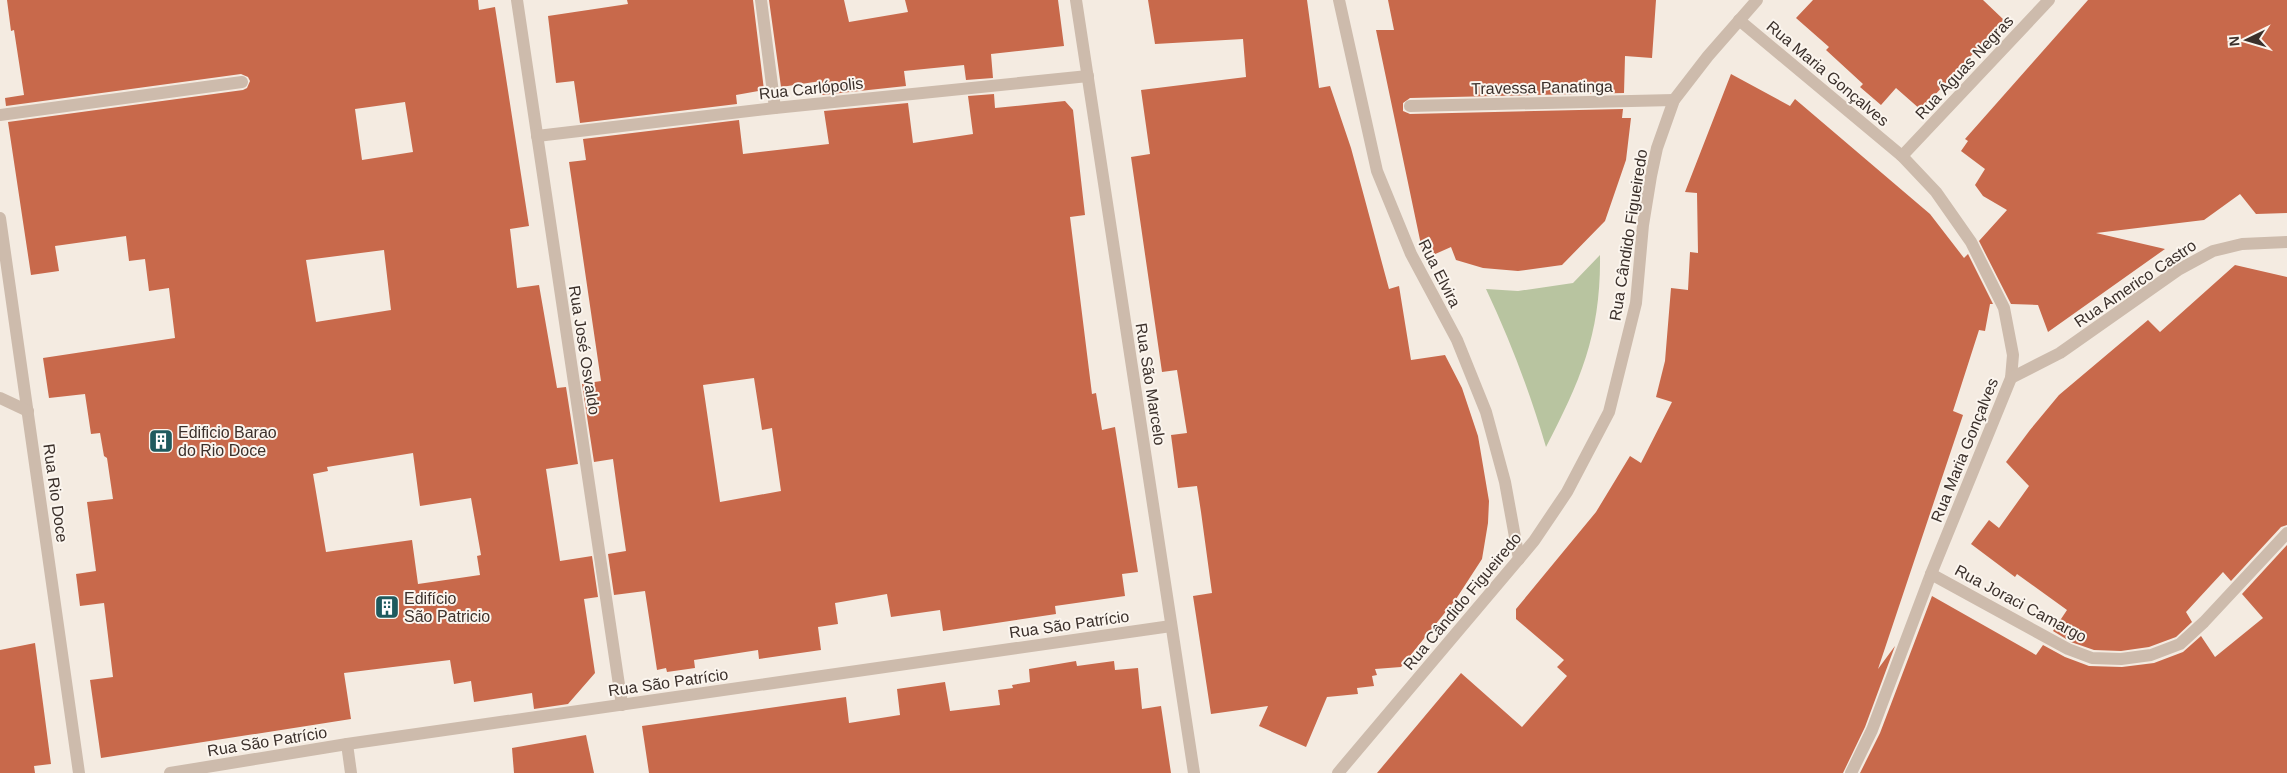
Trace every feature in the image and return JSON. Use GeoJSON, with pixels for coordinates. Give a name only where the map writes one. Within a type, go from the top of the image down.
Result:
{"type":"FeatureCollection","features":[{"type":"Feature","properties":{"kind":"street","name":"Rua José Osvaldo"},"geometry":{"type":"LineString","coordinates":[[517,0],[622,705]]}},
{"type":"Feature","properties":{"kind":"street"},"geometry":{"type":"LineString","coordinates":[[761,0],[775,108]]}},
{"type":"Feature","properties":{"kind":"street","name":"Rua São Marcelo"},"geometry":{"type":"LineString","coordinates":[[1076,0],[1194,773]]}},
{"type":"Feature","properties":{"kind":"street","name":"Rua Elvira"},"geometry":{"type":"LineString","coordinates":[[1339,0],[1377,171],[1411,254],[1457,340],[1486,412],[1505,482],[1519,559]]}},
{"type":"Feature","properties":{"kind":"street","name":"Rua Cândido Figueiredo"},"geometry":{"type":"LineString","coordinates":[[1338,773],[1534,541],[1567,492],[1609,412],[1636,303],[1643,225],[1651,176],[1657,148],[1674,100],[1708,56],[1757,0]]}},
{"type":"Feature","properties":{"kind":"street","name":"Rua Águas Negras"},"geometry":{"type":"LineString","coordinates":[[1902,156],[2049,0]]}},
{"type":"Feature","properties":{"kind":"street","name":"Rua Maria Gonçalves"},"geometry":{"type":"LineString","coordinates":[[1740,20],[1902,156],[1936,192],[1972,242],[2004,308],[2010,332],[2013,355],[2011,378],[1931,574],[1872,730],[1851,773]]}},
{"type":"Feature","properties":{"kind":"street","name":"Rua Carlópolis"},"geometry":{"type":"LineString","coordinates":[[537,136],[775,108],[1088,76]]}},
{"type":"Feature","properties":{"kind":"street"},"geometry":{"type":"LineString","coordinates":[[0,116],[242,82]]}},
{"type":"Feature","properties":{"kind":"street","name":"Travessa Panatinga"},"geometry":{"type":"LineString","coordinates":[[1410,106],[1674,100]]}},
{"type":"Feature","properties":{"kind":"street","name":"Rua Rio Doce"},"geometry":{"type":"LineString","coordinates":[[0,218],[79,773]]}},
{"type":"Feature","properties":{"kind":"street","name":"Rua Americo Castro"},"geometry":{"type":"LineString","coordinates":[[2011,378],[2060,353],[2178,270],[2213,251],[2242,244],[2287,242]]}},
{"type":"Feature","properties":{"kind":"street"},"geometry":{"type":"LineString","coordinates":[[0,398],[28,411]]}},
{"type":"Feature","properties":{"kind":"street","name":"Rua Joraci Camargo"},"geometry":{"type":"LineString","coordinates":[[1931,574],[2068,649],[2092,658],[2121,659],[2151,655],[2180,644],[2204,622],[2287,532]]}},
{"type":"Feature","properties":{"kind":"street","name":"Rua São Patrício"},"geometry":{"type":"LineString","coordinates":[[170,773],[192,771],[347,744],[1171,626]]}},
{"type":"Feature","properties":{"kind":"street"},"geometry":{"type":"LineString","coordinates":[[347,744],[351,773]]}},
{"type":"Feature","properties":{"kind":"green space"},"geometry":{"type":"Polygon","coordinates":[[[1600,255],[1597,308],[1593,332],[1579,377],[1546,447],[1519,366],[1486,289],[1518,291],[1573,283],[1600,255]]]}},
{"type":"Feature","properties":{"kind":"building"},"geometry":{"type":"Polygon","coordinates":[[[7,0],[478,0],[479,10],[495,7],[529,226],[510,229],[517,288],[539,285],[557,388],[566,387],[578,464],[546,469],[560,561],[592,556],[598,597],[584,599],[595,673],[568,704],[534,709],[532,693],[474,702],[471,681],[454,684],[450,660],[344,673],[351,719],[101,758],[90,680],[113,677],[104,603],[80,606],[76,574],[96,571],[87,502],[113,499],[107,458],[104,456],[100,433],[91,434],[85,394],[49,398],[43,358],[175,338],[169,288],[149,291],[145,259],[129,261],[126,236],[55,246],[59,271],[31,275],[8,122],[243,90],[247,88],[250,81],[248,77],[241,74],[6,106],[5,98],[24,95],[14,30],[11,31],[7,0]],[[405,102],[355,109],[362,160],[413,152],[405,102]],[[384,250],[306,260],[316,322],[391,310],[384,250]],[[413,453],[327,467],[328,471],[313,474],[326,552],[412,540],[418,584],[480,575],[477,556],[481,555],[471,498],[420,506],[413,453]]]}},
{"type":"Feature","properties":{"kind":"building"},"geometry":{"type":"Polygon","coordinates":[[[627,0],[753,0],[764,90],[736,95],[737,104],[580,123],[574,81],[556,83],[548,16],[628,4],[627,0]]]}},
{"type":"Feature","properties":{"kind":"building"},"geometry":{"type":"Polygon","coordinates":[[[769,0],[844,0],[849,22],[908,12],[905,0],[1058,0],[1064,46],[991,54],[993,78],[966,80],[964,65],[904,71],[906,86],[822,95],[821,81],[781,87],[769,0]]]}},
{"type":"Feature","properties":{"kind":"building"},"geometry":{"type":"Polygon","coordinates":[[[1148,0],[1307,0],[1319,88],[1330,86],[1351,148],[1389,289],[1399,286],[1411,360],[1445,355],[1462,388],[1478,436],[1489,501],[1488,523],[1482,559],[1456,599],[1401,667],[1375,669],[1377,675],[1372,676],[1374,686],[1357,688],[1358,694],[1327,697],[1306,747],[1259,726],[1268,706],[1211,714],[1193,596],[1212,593],[1201,512],[1197,486],[1178,488],[1171,435],[1187,433],[1177,370],[1162,372],[1131,157],[1150,154],[1141,90],[1246,77],[1243,39],[1155,44],[1148,0]]]}},
{"type":"Feature","properties":{"kind":"building"},"geometry":{"type":"Polygon","coordinates":[[[1388,0],[1656,0],[1652,58],[1625,56],[1624,93],[1410,98],[1403,103],[1403,111],[1410,114],[1623,109],[1622,118],[1631,118],[1626,160],[1605,221],[1562,265],[1518,271],[1483,268],[1456,260],[1451,247],[1424,259],[1376,30],[1394,30],[1388,0]]]}},
{"type":"Feature","properties":{"kind":"building"},"geometry":{"type":"Polygon","coordinates":[[[1813,0],[1983,0],[2004,20],[1921,110],[1896,88],[1881,105],[1860,87],[1863,84],[1826,50],[1829,47],[1796,18],[1813,0]]]}},
{"type":"Feature","properties":{"kind":"building"},"geometry":{"type":"Polygon","coordinates":[[[2088,0],[2287,0],[2287,213],[2256,214],[2240,194],[2204,220],[2096,233],[2165,249],[2048,332],[2038,305],[2011,304],[1979,241],[2007,210],[1983,196],[1975,185],[1985,169],[1961,151],[1968,141],[1965,139],[2088,0]]]}},
{"type":"Feature","properties":{"kind":"building"},"geometry":{"type":"Polygon","coordinates":[[[1731,74],[1790,106],[1795,99],[1930,214],[1964,258],[1968,254],[1993,304],[1990,304],[1985,331],[1979,330],[1953,411],[1963,415],[1878,669],[1895,646],[1865,727],[1843,773],[1377,773],[1461,673],[1522,727],[1567,676],[1557,667],[1564,660],[1516,619],[1516,609],[1596,512],[1630,456],[1641,463],[1672,402],[1656,397],[1665,361],[1671,288],[1688,290],[1690,252],[1698,253],[1697,193],[1685,192],[1731,74]]]}},
{"type":"Feature","properties":{"kind":"building"},"geometry":{"type":"Polygon","coordinates":[[[994,94],[995,108],[1065,101],[1073,110],[1085,215],[1070,217],[1092,394],[1096,393],[1102,430],[1115,427],[1138,572],[1122,574],[1125,596],[1055,606],[1056,614],[943,631],[940,610],[891,617],[887,594],[835,603],[838,624],[818,627],[821,650],[759,659],[758,650],[694,660],[695,668],[667,672],[666,668],[657,670],[645,591],[614,595],[608,554],[626,551],[613,459],[594,462],[582,384],[601,381],[569,162],[586,160],[583,139],[739,120],[743,154],[829,144],[824,111],[908,103],[913,143],[973,134],[968,96],[994,94]],[[754,378],[703,385],[720,502],[781,491],[772,428],[762,430],[754,378]]]}},
{"type":"Feature","properties":{"kind":"building"},"geometry":{"type":"Polygon","coordinates":[[[2235,265],[2287,277],[2287,525],[2281,527],[2231,581],[2223,572],[2186,612],[2192,622],[2176,637],[2149,647],[2121,651],[2094,650],[2071,642],[2053,631],[2067,610],[2017,574],[2015,577],[1971,544],[1989,520],[1999,528],[2029,486],[2006,462],[2059,395],[2148,320],[2160,332],[2235,265]]]}},
{"type":"Feature","properties":{"kind":"building"},"geometry":{"type":"Polygon","coordinates":[[[2287,545],[2287,773],[1860,773],[1880,733],[1932,596],[2036,655],[2043,645],[2065,657],[2089,666],[2122,667],[2154,663],[2183,652],[2201,636],[2215,657],[2263,618],[2242,594],[2287,545]]]}},
{"type":"Feature","properties":{"kind":"building"},"geometry":{"type":"Polygon","coordinates":[[[35,643],[51,764],[34,766],[35,773],[0,773],[0,650],[35,643]]]}},
{"type":"Feature","properties":{"kind":"building"},"geometry":{"type":"Polygon","coordinates":[[[1076,661],[1077,666],[1114,661],[1115,670],[1138,668],[1142,709],[1161,706],[1171,773],[649,773],[642,726],[846,697],[849,723],[900,715],[897,689],[945,682],[950,711],[1000,705],[998,690],[1013,688],[1012,685],[1030,682],[1029,669],[1076,661]]]}},
{"type":"Feature","properties":{"kind":"building"},"geometry":{"type":"Polygon","coordinates":[[[586,735],[594,773],[514,773],[512,748],[586,735]]]}},
{"type":"Feature","properties":{"kind":"place","name":"Edificio Barao do Rio Doce"},"geometry":{"type":"Point","coordinates":[161,441]}},
{"type":"Feature","properties":{"kind":"place","name":"Edifício São Patricio"},"geometry":{"type":"Point","coordinates":[387,607]}}]}
